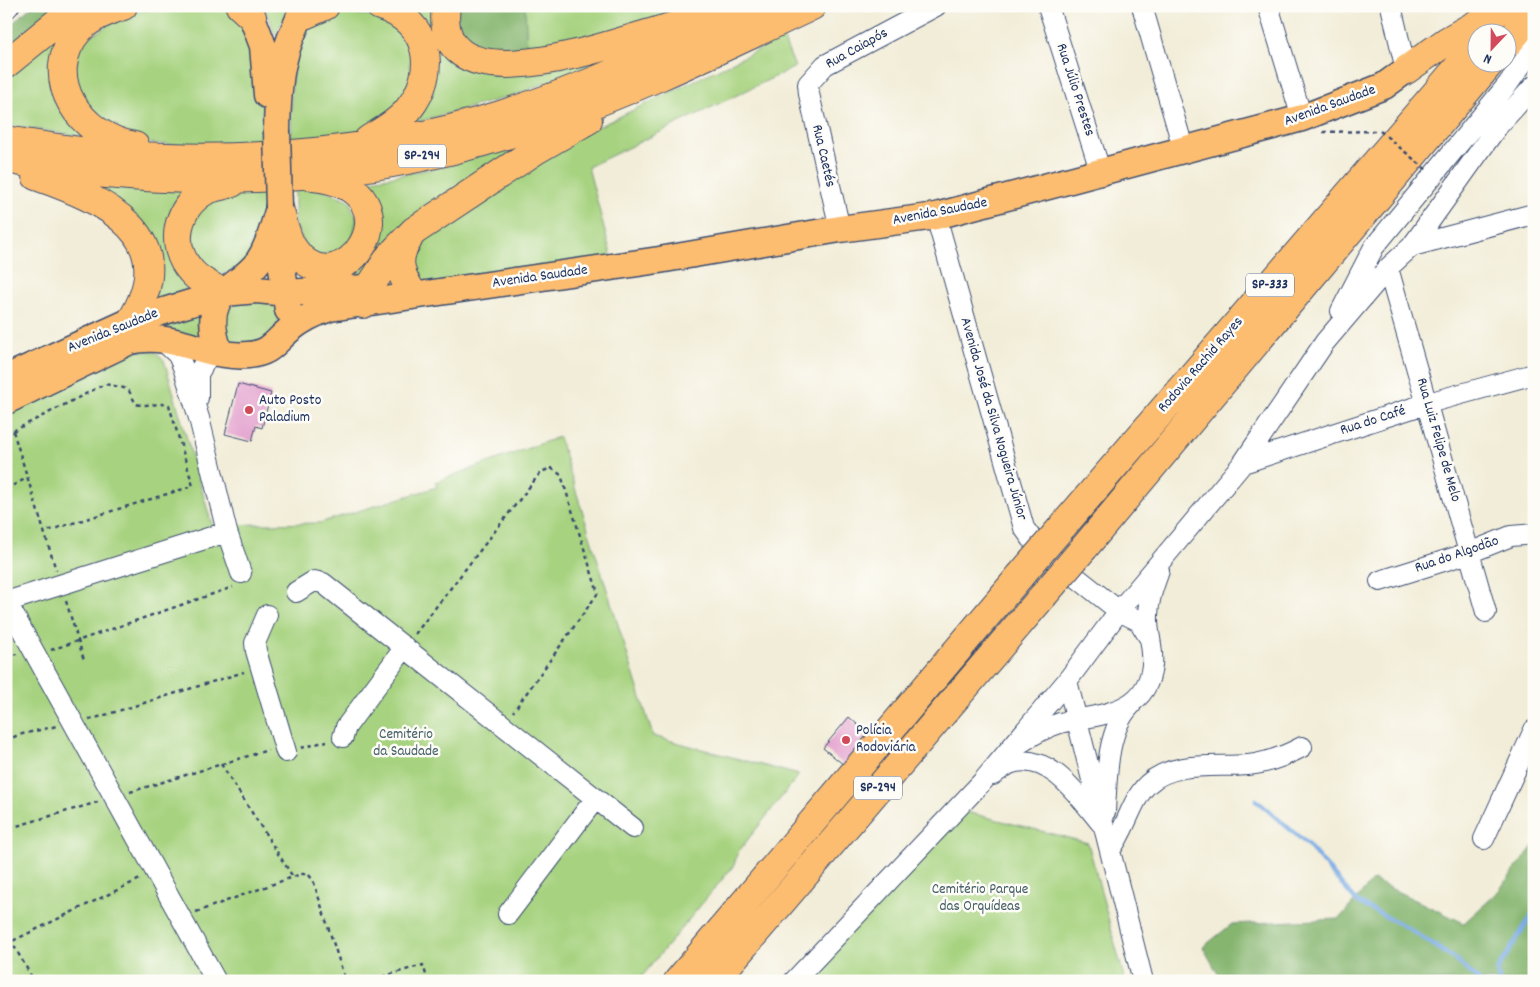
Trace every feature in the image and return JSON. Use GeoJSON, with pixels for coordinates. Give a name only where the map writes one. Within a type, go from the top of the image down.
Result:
{"type":"FeatureCollection","features":[{"type":"Feature","properties":{"kind":"highway"},"geometry":{"type":"LineString","coordinates":[[6,64],[77,6]]}},
{"type":"Feature","properties":{"kind":"highway"},"geometry":{"type":"LineString","coordinates":[[123,6],[93,19],[80,29],[70,44],[64,59],[63,72],[65,87],[72,105],[86,122],[103,136],[127,145],[201,157]]}},
{"type":"Feature","properties":{"kind":"highway"},"geometry":{"type":"LineString","coordinates":[[303,11],[325,6]]}},
{"type":"Feature","properties":{"kind":"highway"},"geometry":{"type":"LineString","coordinates":[[344,149],[367,140],[397,122],[418,95],[425,78],[427,60],[423,42],[414,28],[403,17],[380,6]]}},
{"type":"Feature","properties":{"kind":"highway"},"geometry":{"type":"LineString","coordinates":[[446,6],[444,21],[449,36],[460,52],[473,59],[494,64],[524,63],[582,53],[733,6]]}},
{"type":"Feature","properties":{"kind":"highway","name":"SP-294"},"geometry":{"type":"LineString","coordinates":[[6,140],[101,153],[201,157],[267,156],[344,149],[452,128],[531,105],[594,82],[760,6]]}},
{"type":"Feature","properties":{"kind":"highway","name":"SP-294"},"geometry":{"type":"LineString","coordinates":[[6,158],[112,174],[196,178],[298,175],[379,164],[478,143],[564,116],[713,54],[812,6]]}},
{"type":"Feature","properties":{"kind":"highway"},"geometry":{"type":"LineString","coordinates":[[1406,70],[1447,41],[1509,6]]}},
{"type":"Feature","properties":{"kind":"highway"},"geometry":{"type":"LineString","coordinates":[[1495,22],[1509,6]]}},
{"type":"Feature","properties":{"kind":"highway"},"geometry":{"type":"LineString","coordinates":[[1518,31],[1534,12]]}},
{"type":"Feature","properties":{"kind":"highway"},"geometry":{"type":"LineString","coordinates":[[359,294],[390,256],[414,232],[536,150],[713,54]]}},
{"type":"Feature","properties":{"kind":"highway","name":"Rodovia Rachid Rayes"},"geometry":{"type":"LineString","coordinates":[[1062,527],[1468,56]]}},
{"type":"Feature","properties":{"kind":"highway","name":"Rodovia Rachid Rayes"},"geometry":{"type":"LineString","coordinates":[[1084,548],[1483,72]]}},
{"type":"Feature","properties":{"kind":"highway"},"geometry":{"type":"LineString","coordinates":[[6,166],[90,197],[108,207],[135,230],[148,261],[148,274],[142,302],[130,321]]}},
{"type":"Feature","properties":{"kind":"highway"},"geometry":{"type":"LineString","coordinates":[[279,208],[292,247],[302,259],[316,266],[331,268],[345,264],[357,255],[365,245],[369,230],[368,216],[363,201],[354,191],[328,179],[298,175]]}},
{"type":"Feature","properties":{"kind":"highway"},"geometry":{"type":"LineString","coordinates":[[224,293],[191,271],[181,256],[178,242],[178,227],[187,207],[195,198],[207,190],[258,177]]}},
{"type":"Feature","properties":{"kind":"highway"},"geometry":{"type":"LineString","coordinates":[[410,289],[399,267],[403,248],[414,232]]}},
{"type":"Feature","properties":{"kind":"highway","name":"SP-294"},"geometry":{"type":"LineString","coordinates":[[678,981],[1062,527]]}},
{"type":"Feature","properties":{"kind":"highway","name":"SP-294"},"geometry":{"type":"LineString","coordinates":[[714,981],[1084,548]]}},
{"type":"Feature","properties":{"kind":"main road"},"geometry":{"type":"LineString","coordinates":[[247,10],[263,46],[266,88],[277,131]]}},
{"type":"Feature","properties":{"kind":"main road"},"geometry":{"type":"LineString","coordinates":[[288,330],[286,293],[281,261],[277,131],[280,69],[286,49],[303,11]]}},
{"type":"Feature","properties":{"kind":"main road","name":"Avenida Saudade"},"geometry":{"type":"LineString","coordinates":[[456,289],[659,260],[840,229],[936,216],[1302,118],[1384,86],[1406,70]]}},
{"type":"Feature","properties":{"kind":"main road"},"geometry":{"type":"LineString","coordinates":[[279,208],[263,254],[256,265],[224,293],[214,316],[212,327],[215,352],[248,355],[265,352],[277,344],[288,330],[318,312],[359,294],[410,289],[456,289]]}},
{"type":"Feature","properties":{"kind":"main road"},"geometry":{"type":"LineString","coordinates":[[281,261],[296,276],[359,294]]}},
{"type":"Feature","properties":{"kind":"main road"},"geometry":{"type":"LineString","coordinates":[[224,293],[257,290],[286,293],[359,294],[456,289]]}},
{"type":"Feature","properties":{"kind":"main road","name":"Avenida Saudade"},"geometry":{"type":"LineString","coordinates":[[6,378],[130,321],[224,293]]}},
{"type":"Feature","properties":{"kind":"main road","name":"Avenida Saudade"},"geometry":{"type":"LineString","coordinates":[[6,400],[130,341],[160,338],[215,352]]}},
{"type":"Feature","properties":{"kind":"street"},"geometry":{"type":"LineString","coordinates":[[6,9],[9,6]]}},
{"type":"Feature","properties":{"kind":"street","name":"Rua Caiapós"},"geometry":{"type":"LineString","coordinates":[[808,84],[825,65],[936,6]]}},
{"type":"Feature","properties":{"kind":"street","name":"Rua Júlio Prestes"},"geometry":{"type":"LineString","coordinates":[[1048,6],[1101,173]]}},
{"type":"Feature","properties":{"kind":"street"},"geometry":{"type":"LineString","coordinates":[[1142,6],[1184,150]]}},
{"type":"Feature","properties":{"kind":"street"},"geometry":{"type":"LineString","coordinates":[[1268,6],[1302,118]]}},
{"type":"Feature","properties":{"kind":"street"},"geometry":{"type":"LineString","coordinates":[[1391,6],[1406,70]]}},
{"type":"Feature","properties":{"kind":"street"},"geometry":{"type":"LineString","coordinates":[[1325,342],[1374,247],[1508,84],[1534,46]]}},
{"type":"Feature","properties":{"kind":"street","name":"Rua Caetés"},"geometry":{"type":"LineString","coordinates":[[808,84],[808,94],[840,229]]}},
{"type":"Feature","properties":{"kind":"street"},"geometry":{"type":"LineString","coordinates":[[794,981],[1012,748],[1067,682],[1119,612],[1243,464],[1325,342],[1388,268],[1412,246],[1498,127],[1529,91],[1508,84]]}},
{"type":"Feature","properties":{"kind":"street"},"geometry":{"type":"LineString","coordinates":[[1412,246],[1534,214]]}},
{"type":"Feature","properties":{"kind":"street","name":"Avenida José da Silva Nogueira Júnior"},"geometry":{"type":"LineString","coordinates":[[936,216],[1024,528],[1037,546],[1119,612],[1139,621],[1150,639]]}},
{"type":"Feature","properties":{"kind":"street","name":"Rua Luiz Felipe de Melo"},"geometry":{"type":"LineString","coordinates":[[1388,268],[1486,612]]}},
{"type":"Feature","properties":{"kind":"street"},"geometry":{"type":"LineString","coordinates":[[160,338],[178,355],[199,418],[221,513],[240,579]]}},
{"type":"Feature","properties":{"kind":"street"},"geometry":{"type":"LineString","coordinates":[[199,418],[198,374],[215,352]]}},
{"type":"Feature","properties":{"kind":"street","name":"Rua do Café"},"geometry":{"type":"LineString","coordinates":[[1243,464],[1428,403],[1534,374]]}},
{"type":"Feature","properties":{"kind":"street"},"geometry":{"type":"LineString","coordinates":[[216,981],[6,602],[227,532]]}},
{"type":"Feature","properties":{"kind":"street","name":"Rua do Algodão"},"geometry":{"type":"LineString","coordinates":[[1380,581],[1469,553],[1511,536],[1534,534]]}},
{"type":"Feature","properties":{"kind":"street"},"geometry":{"type":"LineString","coordinates":[[1104,826],[1110,765],[1117,726],[1123,713],[1148,684],[1151,675],[1153,654],[1148,616],[1151,593],[1163,561]]}},
{"type":"Feature","properties":{"kind":"street"},"geometry":{"type":"LineString","coordinates":[[296,592],[314,581],[323,583],[634,828]]}},
{"type":"Feature","properties":{"kind":"street"},"geometry":{"type":"LineString","coordinates":[[267,614],[255,643],[286,752]]}},
{"type":"Feature","properties":{"kind":"street"},"geometry":{"type":"LineString","coordinates":[[343,737],[346,727],[405,647]]}},
{"type":"Feature","properties":{"kind":"street"},"geometry":{"type":"LineString","coordinates":[[1067,682],[1143,981]]}},
{"type":"Feature","properties":{"kind":"street"},"geometry":{"type":"LineString","coordinates":[[1012,748],[1034,734],[1059,724],[1112,712],[1135,701]]}},
{"type":"Feature","properties":{"kind":"street"},"geometry":{"type":"LineString","coordinates":[[1484,839],[1534,730]]}},
{"type":"Feature","properties":{"kind":"street"},"geometry":{"type":"LineString","coordinates":[[1110,850],[1126,826],[1139,794],[1149,782],[1169,772],[1198,766],[1248,765],[1277,760],[1302,747]]}},
{"type":"Feature","properties":{"kind":"street"},"geometry":{"type":"LineString","coordinates":[[983,781],[1010,764],[1033,763],[1051,769],[1067,783],[1104,826]]}},
{"type":"Feature","properties":{"kind":"street"},"geometry":{"type":"LineString","coordinates":[[508,914],[595,799]]}},
{"type":"Feature","properties":{"kind":"path"},"geometry":{"type":"LineString","coordinates":[[1302,118],[1306,132],[1380,131],[1428,171]]}},
{"type":"Feature","properties":{"kind":"path"},"geometry":{"type":"LineString","coordinates":[[6,434],[105,384],[129,391],[136,404],[146,406],[160,403],[169,406],[193,486],[44,532]]}},
{"type":"Feature","properties":{"kind":"path"},"geometry":{"type":"LineString","coordinates":[[13,431],[84,660]]}},
{"type":"Feature","properties":{"kind":"path"},"geometry":{"type":"LineString","coordinates":[[405,647],[541,472],[550,468],[561,475],[598,593],[503,725]]}},
{"type":"Feature","properties":{"kind":"path"},"geometry":{"type":"LineString","coordinates":[[6,489],[27,478]]}},
{"type":"Feature","properties":{"kind":"path"},"geometry":{"type":"LineString","coordinates":[[36,655],[240,579]]}},
{"type":"Feature","properties":{"kind":"path"},"geometry":{"type":"LineString","coordinates":[[6,741],[18,735],[73,723],[261,666]]}},
{"type":"Feature","properties":{"kind":"path"},"geometry":{"type":"LineString","coordinates":[[6,821],[8,828],[278,747],[286,752],[343,737]]}},
{"type":"Feature","properties":{"kind":"path"},"geometry":{"type":"LineString","coordinates":[[221,764],[293,877]]}},
{"type":"Feature","properties":{"kind":"path"},"geometry":{"type":"LineString","coordinates":[[6,944],[155,872]]}},
{"type":"Feature","properties":{"kind":"path"},"geometry":{"type":"LineString","coordinates":[[181,918],[293,877],[308,874],[313,880],[344,976],[351,981]]}},
{"type":"Feature","properties":{"kind":"path"},"geometry":{"type":"LineString","coordinates":[[6,932],[34,981]]}},
{"type":"Feature","properties":{"kind":"path"},"geometry":{"type":"LineString","coordinates":[[367,981],[423,965],[428,981]]}},
{"type":"Feature","properties":{"kind":"path"},"geometry":{"type":"LineString","coordinates":[[328,981],[344,976]]}},
{"type":"Feature","properties":{"kind":"green space"},"geometry":{"type":"Polygon","coordinates":[[[202,5],[220,7],[235,16],[245,30],[253,49],[258,70],[264,151],[147,143],[113,134],[75,93],[75,54],[80,43],[125,14],[170,6],[202,5]]]}},
{"type":"Feature","properties":{"kind":"green space"},"geometry":{"type":"Polygon","coordinates":[[[32,6],[64,6],[6,56],[6,29],[32,6]]]}},
{"type":"Feature","properties":{"kind":"green space"},"geometry":{"type":"Polygon","coordinates":[[[263,6],[271,8],[291,7],[274,36],[272,24],[263,6]]]}},
{"type":"Feature","properties":{"kind":"green space"},"geometry":{"type":"Polygon","coordinates":[[[400,6],[438,6],[459,62],[641,45],[518,94],[406,125],[426,98],[400,6]]]}},
{"type":"Feature","properties":{"kind":"green space"},"geometry":{"type":"Polygon","coordinates":[[[452,6],[525,6],[527,57],[467,48],[452,6]]]}},
{"type":"Feature","properties":{"kind":"green space"},"geometry":{"type":"Polygon","coordinates":[[[525,6],[716,6],[656,25],[527,57],[525,6]]]}},
{"type":"Feature","properties":{"kind":"green space"},"geometry":{"type":"Polygon","coordinates":[[[340,14],[367,15],[385,21],[400,32],[418,51],[408,100],[361,132],[292,142],[291,91],[293,72],[303,38],[312,25],[325,17],[340,14]]]}},
{"type":"Feature","properties":{"kind":"green space"},"geometry":{"type":"Polygon","coordinates":[[[78,15],[62,45],[87,137],[6,125],[6,74],[78,15]]]}},
{"type":"Feature","properties":{"kind":"green space"},"geometry":{"type":"Polygon","coordinates":[[[783,38],[795,67],[588,167],[612,258],[430,285],[416,280],[408,257],[423,239],[575,138],[783,38]]]}},
{"type":"Feature","properties":{"kind":"green space"},"geometry":{"type":"Polygon","coordinates":[[[548,135],[362,283],[337,277],[347,274],[362,182],[447,166],[548,135]]]}},
{"type":"Feature","properties":{"kind":"green space"},"geometry":{"type":"Polygon","coordinates":[[[78,185],[194,190],[190,288],[154,303],[158,271],[78,185]]]}},
{"type":"Feature","properties":{"kind":"green space"},"geometry":{"type":"Polygon","coordinates":[[[266,189],[266,225],[263,239],[257,251],[245,263],[228,272],[212,275],[203,271],[187,244],[195,207],[215,194],[266,189]]]}},
{"type":"Feature","properties":{"kind":"green space"},"geometry":{"type":"Polygon","coordinates":[[[295,189],[319,189],[349,200],[359,226],[343,253],[310,256],[295,224],[295,189]]]}},
{"type":"Feature","properties":{"kind":"green space"},"geometry":{"type":"Polygon","coordinates":[[[245,300],[263,301],[274,306],[277,310],[277,323],[271,332],[258,344],[233,345],[227,339],[225,314],[233,306],[245,300]]]}},
{"type":"Feature","properties":{"kind":"green space"},"geometry":{"type":"Polygon","coordinates":[[[206,311],[205,336],[131,331],[206,311]]]}},
{"type":"Feature","properties":{"kind":"green space","name":"Cemitério da Saudade"},"geometry":{"type":"Polygon","coordinates":[[[131,351],[154,351],[164,360],[212,525],[319,523],[437,487],[435,482],[559,437],[653,736],[799,775],[738,852],[734,865],[638,981],[6,981],[6,415],[131,351]]]}},
{"type":"Feature","properties":{"kind":"green space","name":"Cemitério Parque das Orquídeas"},"geometry":{"type":"Polygon","coordinates":[[[951,808],[1088,843],[1125,981],[802,981],[951,808]]]}},
{"type":"Feature","properties":{"kind":"green space"},"geometry":{"type":"Polygon","coordinates":[[[1534,845],[1534,981],[1222,981],[1203,947],[1232,924],[1339,919],[1373,880],[1464,923],[1496,894],[1534,845]]]}},
{"type":"Feature","properties":{"kind":"building","name":"Auto Posto Paladium"},"geometry":{"type":"Polygon","coordinates":[[[238,384],[271,393],[262,428],[256,426],[252,441],[225,434],[238,384]]]}},
{"type":"Feature","properties":{"kind":"building","name":"Polícia Rodoviária"},"geometry":{"type":"Polygon","coordinates":[[[849,717],[868,734],[858,746],[863,751],[844,765],[823,748],[849,717]]]}},
{"type":"Feature","properties":{"kind":"waterway"},"geometry":{"type":"LineString","coordinates":[[1256,800],[1307,844],[1357,902],[1408,928],[1456,960],[1479,981]]}},
{"type":"Feature","properties":{"kind":"waterway"},"geometry":{"type":"LineString","coordinates":[[1499,981],[1497,971],[1534,911]]}},
{"type":"Feature","properties":{"kind":"place","name":"Auto Posto Paladium"},"geometry":{"type":"Point","coordinates":[249,410]}},
{"type":"Feature","properties":{"kind":"place","name":"Polícia Rodoviária"},"geometry":{"type":"Point","coordinates":[846,740]}}]}
